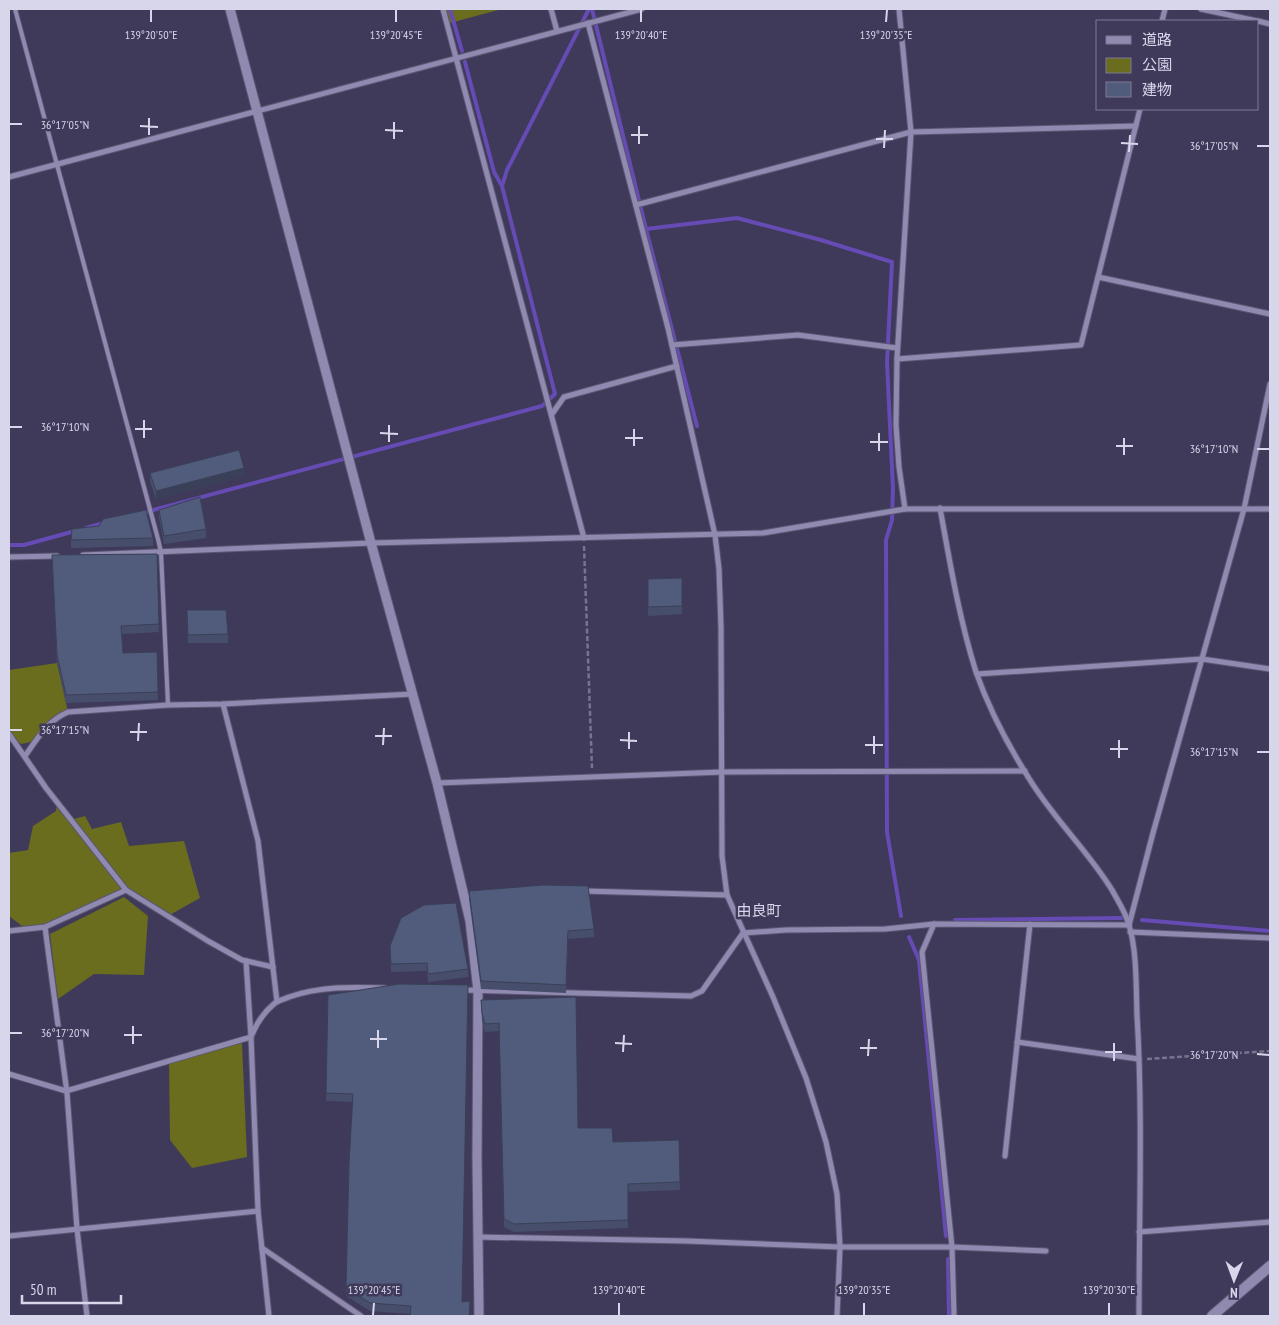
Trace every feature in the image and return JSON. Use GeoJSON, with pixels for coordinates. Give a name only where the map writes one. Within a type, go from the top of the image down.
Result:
{"type":"FeatureCollection","features":[{"type":"Feature","properties":{"kind":"main road"},"geometry":{"type":"LineString","coordinates":[[1212,1316],[1270,1266]]}},
{"type":"Feature","properties":{"kind":"street"},"geometry":{"type":"LineString","coordinates":[[230,9],[371,544],[468,895],[478,991],[477,1237],[479,1316]]}},
{"type":"Feature","properties":{"kind":"street"},"geometry":{"type":"LineString","coordinates":[[443,9],[584,538]]}},
{"type":"Feature","properties":{"kind":"street"},"geometry":{"type":"LineString","coordinates":[[551,9],[557,31]]}},
{"type":"Feature","properties":{"kind":"street"},"geometry":{"type":"LineString","coordinates":[[9,177],[642,9]]}},
{"type":"Feature","properties":{"kind":"street"},"geometry":{"type":"LineString","coordinates":[[900,9],[911,132],[897,359],[896,425],[905,509]]}},
{"type":"Feature","properties":{"kind":"street"},"geometry":{"type":"LineString","coordinates":[[1201,9],[1252,20]]}},
{"type":"Feature","properties":{"kind":"street"},"geometry":{"type":"LineString","coordinates":[[588,23],[672,345],[715,535],[719,569],[722,856],[727,895],[773,997],[802,1069],[826,1142],[837,1194],[840,1247],[837,1316]]}},
{"type":"Feature","properties":{"kind":"street"},"geometry":{"type":"LineString","coordinates":[[897,359],[1081,345],[1140,110]]}},
{"type":"Feature","properties":{"kind":"street"},"geometry":{"type":"LineString","coordinates":[[636,205],[911,132],[1136,126]]}},
{"type":"Feature","properties":{"kind":"street"},"geometry":{"type":"LineString","coordinates":[[1098,277],[1270,314]]}},
{"type":"Feature","properties":{"kind":"street"},"geometry":{"type":"LineString","coordinates":[[672,345],[798,336],[898,348]]}},
{"type":"Feature","properties":{"kind":"street"},"geometry":{"type":"LineString","coordinates":[[552,414],[564,397],[677,366]]}},
{"type":"Feature","properties":{"kind":"street"},"geometry":{"type":"LineString","coordinates":[[1139,1316],[1139,1059],[1134,958],[1130,925],[1244,509],[1270,384]]}},
{"type":"Feature","properties":{"kind":"street"},"geometry":{"type":"LineString","coordinates":[[940,508],[955,594],[977,674],[996,717],[1025,771],[1057,819],[1100,870],[1130,925]]}},
{"type":"Feature","properties":{"kind":"street"},"geometry":{"type":"LineString","coordinates":[[75,555],[371,544],[763,533],[905,509],[1270,509]]}},
{"type":"Feature","properties":{"kind":"street"},"geometry":{"type":"LineString","coordinates":[[9,558],[66,556]]}},
{"type":"Feature","properties":{"kind":"street"},"geometry":{"type":"LineString","coordinates":[[977,674],[1202,659],[1270,669]]}},
{"type":"Feature","properties":{"kind":"street"},"geometry":{"type":"LineString","coordinates":[[25,756],[43,731],[56,718],[68,712],[168,705],[224,704],[413,694]]}},
{"type":"Feature","properties":{"kind":"street"},"geometry":{"type":"LineString","coordinates":[[224,704],[258,841],[276,1002]]}},
{"type":"Feature","properties":{"kind":"street"},"geometry":{"type":"LineString","coordinates":[[9,734],[46,788],[126,890],[208,941],[246,961],[273,967]]}},
{"type":"Feature","properties":{"kind":"street"},"geometry":{"type":"LineString","coordinates":[[437,783],[722,772],[1025,771]]}},
{"type":"Feature","properties":{"kind":"street"},"geometry":{"type":"LineString","coordinates":[[9,931],[45,927],[126,890]]}},
{"type":"Feature","properties":{"kind":"street"},"geometry":{"type":"LineString","coordinates":[[574,891],[727,895]]}},
{"type":"Feature","properties":{"kind":"street"},"geometry":{"type":"LineString","coordinates":[[743,933],[786,930],[884,929],[934,924],[1130,925]]}},
{"type":"Feature","properties":{"kind":"street"},"geometry":{"type":"LineString","coordinates":[[934,924],[922,952],[952,1247],[954,1316]]}},
{"type":"Feature","properties":{"kind":"street"},"geometry":{"type":"LineString","coordinates":[[1005,1156],[1030,924]]}},
{"type":"Feature","properties":{"kind":"street"},"geometry":{"type":"LineString","coordinates":[[45,927],[66,1091],[87,1316]]}},
{"type":"Feature","properties":{"kind":"street"},"geometry":{"type":"LineString","coordinates":[[1130,932],[1270,938]]}},
{"type":"Feature","properties":{"kind":"street"},"geometry":{"type":"LineString","coordinates":[[458,990],[691,996],[702,991],[743,933]]}},
{"type":"Feature","properties":{"kind":"street"},"geometry":{"type":"LineString","coordinates":[[246,961],[258,1211],[270,1316]]}},
{"type":"Feature","properties":{"kind":"street"},"geometry":{"type":"LineString","coordinates":[[9,1074],[66,1091],[251,1037],[260,1020],[276,1002],[304,992],[326,988],[391,988]]}},
{"type":"Feature","properties":{"kind":"street"},"geometry":{"type":"LineString","coordinates":[[1017,1042],[1139,1059]]}},
{"type":"Feature","properties":{"kind":"street"},"geometry":{"type":"LineString","coordinates":[[9,1236],[258,1211]]}},
{"type":"Feature","properties":{"kind":"street"},"geometry":{"type":"LineString","coordinates":[[1139,1232],[1270,1222]]}},
{"type":"Feature","properties":{"kind":"street"},"geometry":{"type":"LineString","coordinates":[[477,1237],[687,1241],[840,1247],[952,1247],[1046,1251]]}},
{"type":"Feature","properties":{"kind":"street"},"geometry":{"type":"LineString","coordinates":[[262,1248],[361,1316]]}},
{"type":"Feature","properties":{"kind":"lane"},"geometry":{"type":"LineString","coordinates":[[16,9],[161,552],[168,705]]}},
{"type":"Feature","properties":{"kind":"path"},"geometry":{"type":"LineString","coordinates":[[584,538],[592,777]]}},
{"type":"Feature","properties":{"kind":"path"},"geometry":{"type":"LineString","coordinates":[[1139,1059],[1270,1051]]}},
{"type":"Feature","properties":{"kind":"green space"},"geometry":{"type":"Polygon","coordinates":[[[446,9],[502,9],[450,23],[446,9]]]}},
{"type":"Feature","properties":{"kind":"green space"},"geometry":{"type":"Polygon","coordinates":[[[57,663],[68,712],[56,718],[36,741],[21,744],[9,734],[9,670],[57,663]]]}},
{"type":"Feature","properties":{"kind":"green space"},"geometry":{"type":"Polygon","coordinates":[[[57,802],[74,819],[85,816],[92,829],[121,822],[129,846],[184,841],[200,898],[168,916],[126,890],[45,927],[26,929],[9,916],[9,853],[28,850],[33,826],[56,811],[57,802]]]}},
{"type":"Feature","properties":{"kind":"green space"},"geometry":{"type":"Polygon","coordinates":[[[124,897],[148,916],[144,975],[94,974],[58,999],[50,934],[124,897]]]}},
{"type":"Feature","properties":{"kind":"green space"},"geometry":{"type":"Polygon","coordinates":[[[242,1043],[247,1157],[192,1168],[170,1140],[169,1061],[242,1043]]]}},
{"type":"Feature","properties":{"kind":"building"},"geometry":{"type":"Polygon","coordinates":[[[239,450],[244,468],[156,491],[150,473],[239,450]]]}},
{"type":"Feature","properties":{"kind":"building"},"geometry":{"type":"Polygon","coordinates":[[[200,497],[206,529],[164,536],[159,510],[200,497]]]}},
{"type":"Feature","properties":{"kind":"building"},"geometry":{"type":"Polygon","coordinates":[[[146,510],[153,538],[71,540],[72,529],[99,526],[103,519],[146,510]]]}},
{"type":"Feature","properties":{"kind":"building"},"geometry":{"type":"Polygon","coordinates":[[[157,554],[159,624],[121,626],[123,653],[157,652],[158,692],[66,695],[57,655],[52,555],[157,554]]]}},
{"type":"Feature","properties":{"kind":"building"},"geometry":{"type":"Polygon","coordinates":[[[682,578],[682,606],[648,607],[648,579],[682,578]]]}},
{"type":"Feature","properties":{"kind":"building"},"geometry":{"type":"Polygon","coordinates":[[[187,610],[226,610],[228,634],[188,635],[187,610]]]}},
{"type":"Feature","properties":{"kind":"building"},"geometry":{"type":"Polygon","coordinates":[[[544,885],[588,886],[594,929],[568,931],[566,985],[481,981],[469,891],[544,885]]]}},
{"type":"Feature","properties":{"kind":"building"},"geometry":{"type":"Polygon","coordinates":[[[456,903],[468,969],[428,974],[427,963],[391,964],[390,946],[401,918],[424,905],[456,903]]]}},
{"type":"Feature","properties":{"kind":"building"},"geometry":{"type":"Polygon","coordinates":[[[399,984],[468,985],[462,1302],[470,1301],[469,1316],[410,1316],[411,1306],[370,1303],[346,1288],[353,1094],[326,1093],[328,995],[399,984]]]}},
{"type":"Feature","properties":{"kind":"building"},"geometry":{"type":"Polygon","coordinates":[[[576,997],[578,1128],[612,1128],[613,1142],[679,1140],[680,1182],[628,1184],[628,1220],[514,1224],[504,1219],[499,1023],[485,1024],[481,1000],[576,997]]]}},
{"type":"Feature","properties":{"kind":"waterway"},"geometry":{"type":"LineString","coordinates":[[450,9],[462,51]]}},
{"type":"Feature","properties":{"kind":"waterway"},"geometry":{"type":"LineString","coordinates":[[142,513],[542,406],[555,394],[502,186],[507,170],[589,9]]}},
{"type":"Feature","properties":{"kind":"waterway"},"geometry":{"type":"LineString","coordinates":[[592,9],[646,229],[737,218],[821,240],[892,262],[887,363],[893,488],[892,520],[886,540],[887,832],[901,916]]}},
{"type":"Feature","properties":{"kind":"waterway"},"geometry":{"type":"LineString","coordinates":[[465,62],[494,172],[502,186]]}},
{"type":"Feature","properties":{"kind":"waterway"},"geometry":{"type":"LineString","coordinates":[[646,229],[697,426]]}},
{"type":"Feature","properties":{"kind":"waterway"},"geometry":{"type":"LineString","coordinates":[[86,528],[104,523]]}},
{"type":"Feature","properties":{"kind":"waterway"},"geometry":{"type":"LineString","coordinates":[[9,545],[24,545],[75,531]]}},
{"type":"Feature","properties":{"kind":"waterway"},"geometry":{"type":"LineString","coordinates":[[955,920],[1122,918]]}},
{"type":"Feature","properties":{"kind":"waterway"},"geometry":{"type":"LineString","coordinates":[[1142,920],[1270,931]]}},
{"type":"Feature","properties":{"kind":"waterway"},"geometry":{"type":"LineString","coordinates":[[909,937],[919,960],[946,1236]]}},
{"type":"Feature","properties":{"kind":"waterway"},"geometry":{"type":"LineString","coordinates":[[948,1259],[949,1316]]}},
{"type":"Feature","properties":{"kind":"district","name":"由良町"},"geometry":{"type":"Point","coordinates":[759,911]}}]}
